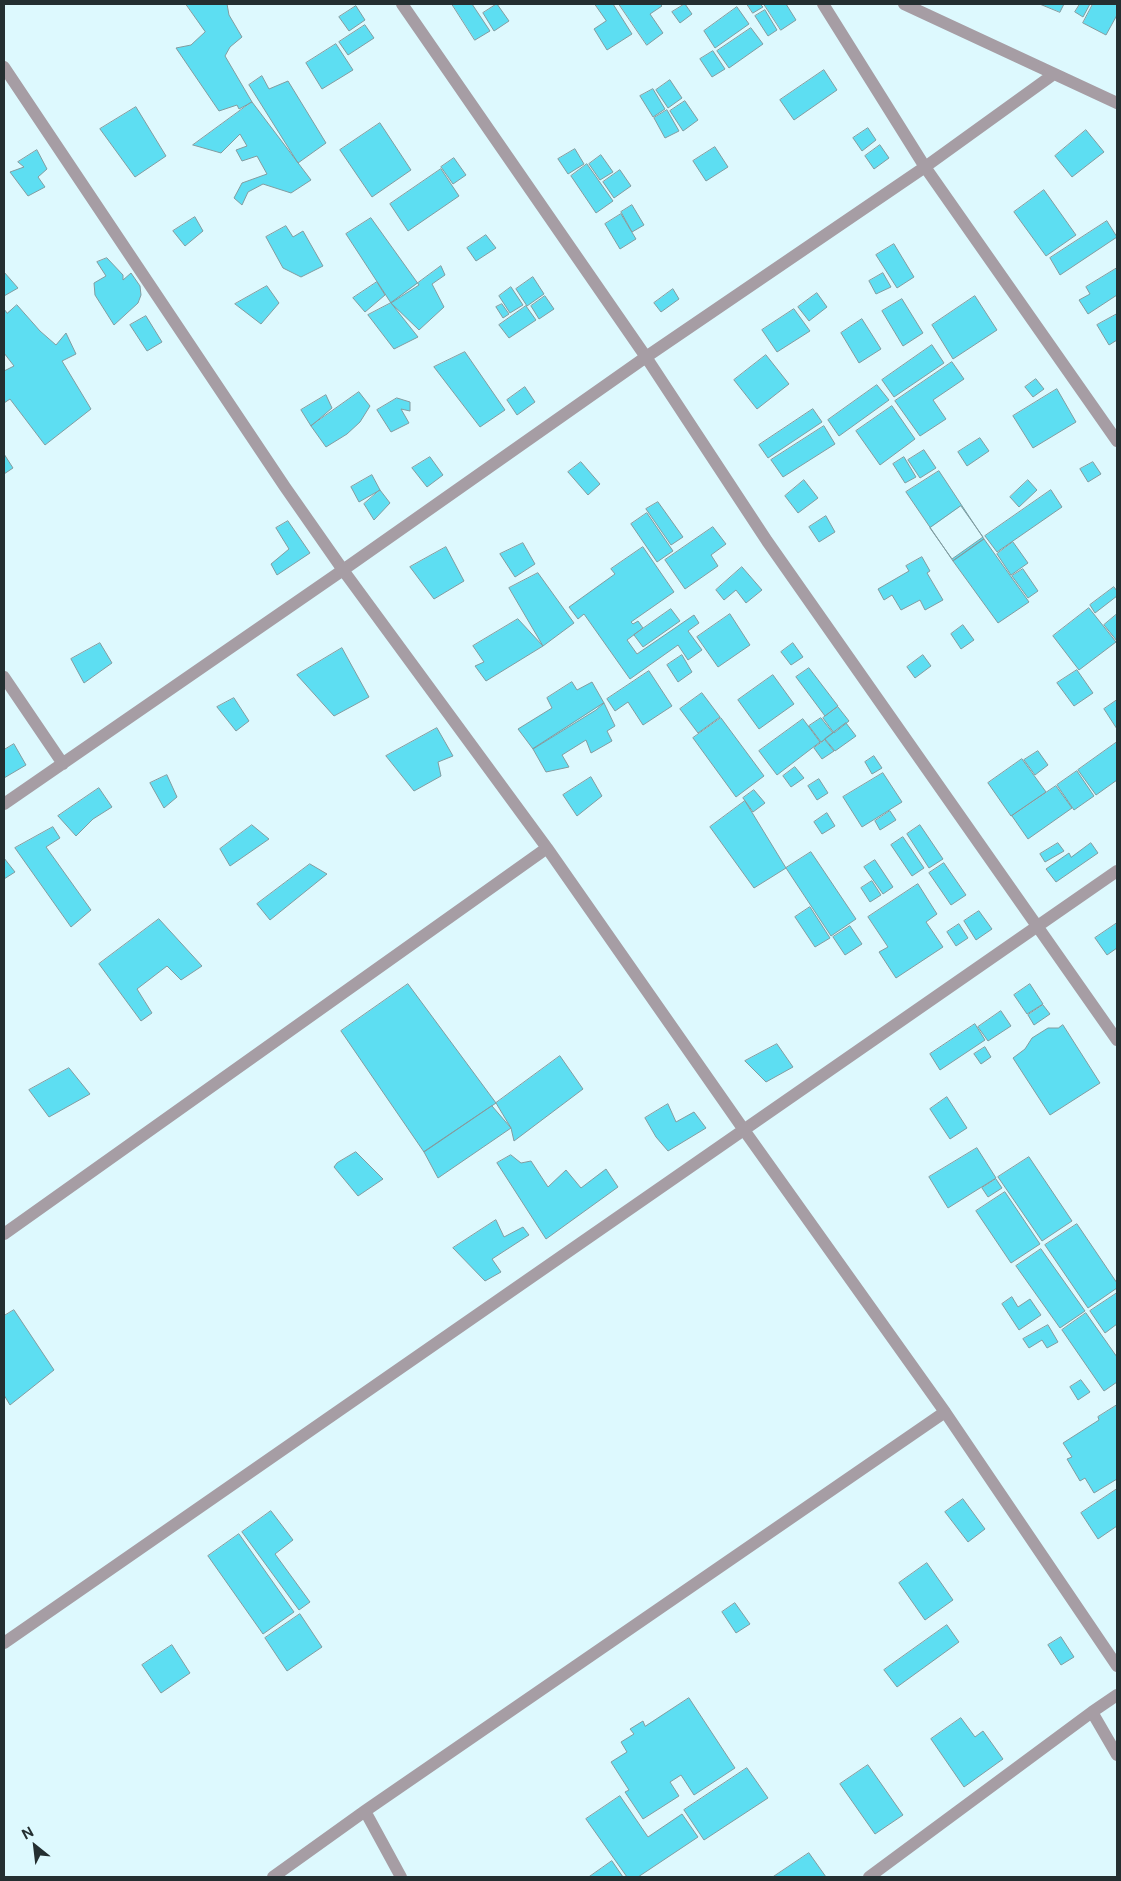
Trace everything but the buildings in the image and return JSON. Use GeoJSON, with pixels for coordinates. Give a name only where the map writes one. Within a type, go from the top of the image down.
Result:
{"type":"FeatureCollection","features":[{"type":"Feature","properties":{"kind":"street"},"geometry":{"type":"LineString","coordinates":[[402,4],[646,358],[767,541],[1117,1040]]}},
{"type":"Feature","properties":{"kind":"street"},"geometry":{"type":"LineString","coordinates":[[823,4],[925,167],[1117,440]]}},
{"type":"Feature","properties":{"kind":"street"},"geometry":{"type":"LineString","coordinates":[[904,4],[923,8],[1054,74],[1117,103]]}},
{"type":"Feature","properties":{"kind":"street"},"geometry":{"type":"LineString","coordinates":[[4,67],[285,487],[343,570],[547,848],[744,1130],[945,1412],[1117,1666]]}},
{"type":"Feature","properties":{"kind":"street"},"geometry":{"type":"LineString","coordinates":[[4,804],[646,358],[925,167],[1054,74]]}},
{"type":"Feature","properties":{"kind":"street"},"geometry":{"type":"LineString","coordinates":[[4,677],[63,764]]}},
{"type":"Feature","properties":{"kind":"street"},"geometry":{"type":"LineString","coordinates":[[4,1234],[547,848]]}},
{"type":"Feature","properties":{"kind":"street"},"geometry":{"type":"LineString","coordinates":[[4,1643],[1117,871]]}},
{"type":"Feature","properties":{"kind":"street"},"geometry":{"type":"LineString","coordinates":[[273,1877],[365,1811],[945,1412]]}},
{"type":"Feature","properties":{"kind":"street"},"geometry":{"type":"LineString","coordinates":[[869,1877],[1117,1695]]}},
{"type":"Feature","properties":{"kind":"street"},"geometry":{"type":"LineString","coordinates":[[1092,1712],[1117,1754]]}},
{"type":"Feature","properties":{"kind":"street"},"geometry":{"type":"LineString","coordinates":[[365,1811],[401,1877]]}}]}
